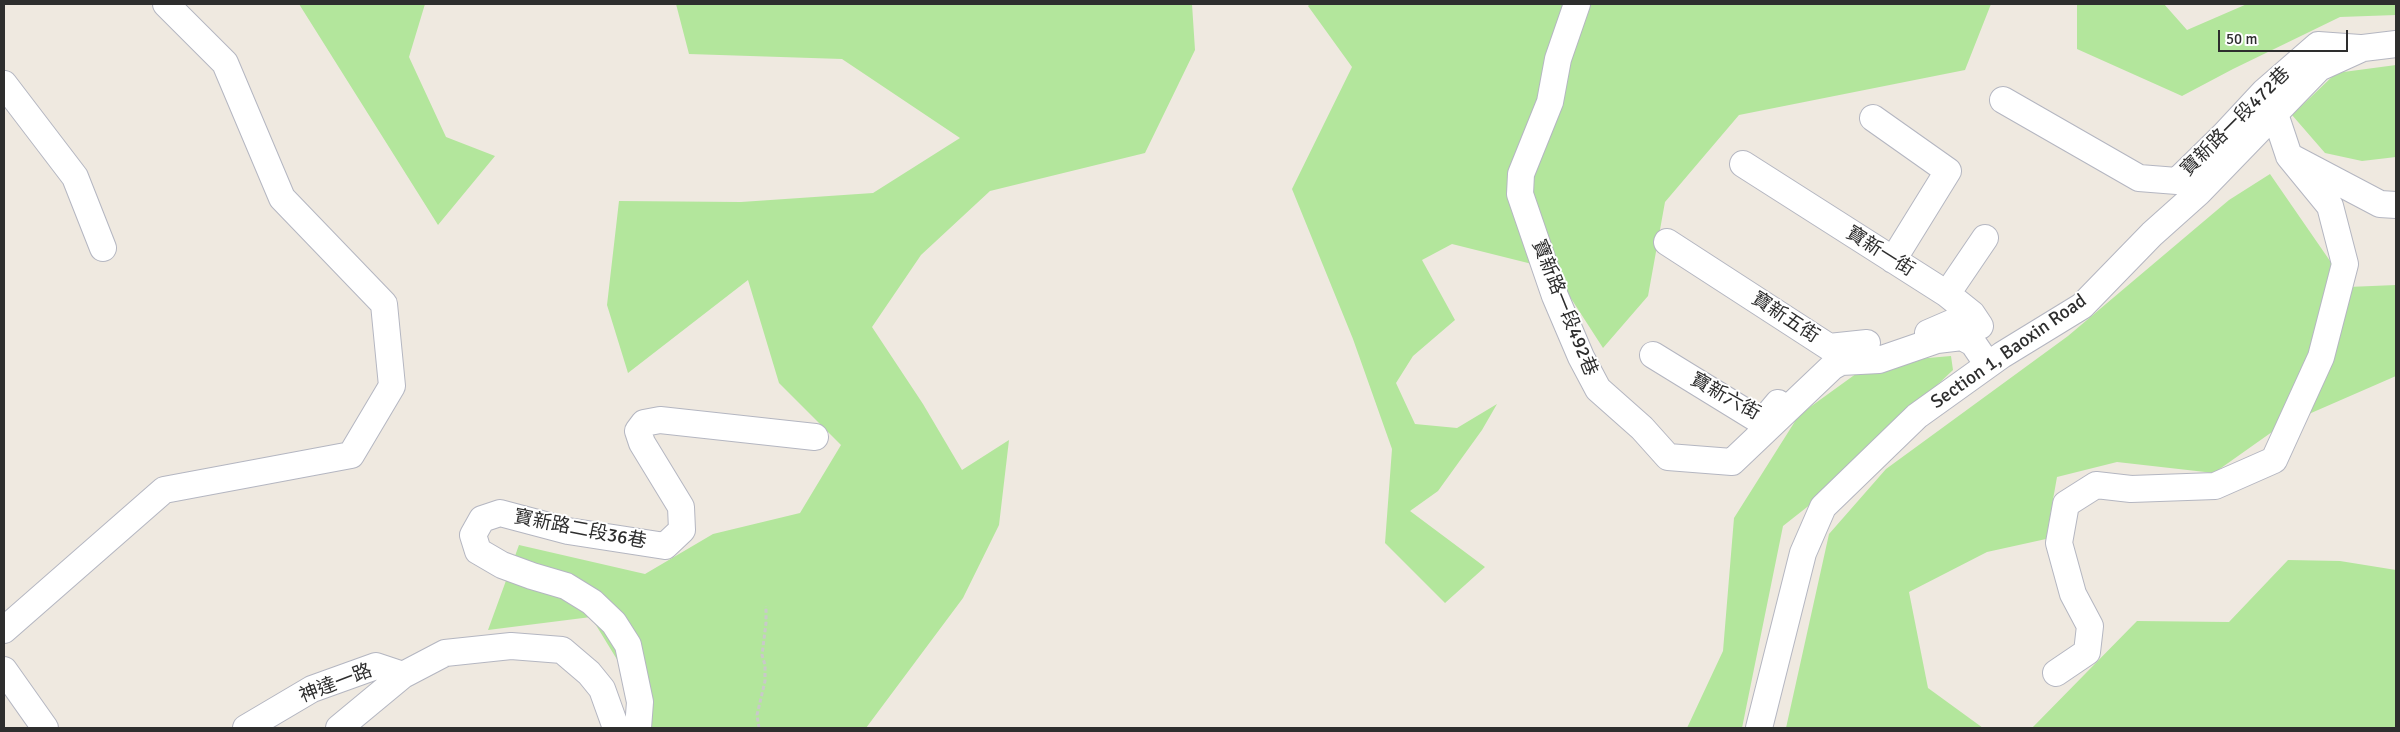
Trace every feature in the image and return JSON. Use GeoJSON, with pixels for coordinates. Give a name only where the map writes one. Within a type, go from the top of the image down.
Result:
{"type":"FeatureCollection","features":[{"type":"Feature","properties":{"kind":"street"},"geometry":{"type":"LineString","coordinates":[[4,630],[164,490],[351,455],[392,386],[384,304],[282,198],[225,63],[166,4]]}},
{"type":"Feature","properties":{"kind":"street","name":"寶新路一段492巷"},"geometry":{"type":"LineString","coordinates":[[1577,4],[1558,59],[1550,102],[1521,174],[1520,194],[1555,296],[1581,357],[1598,390],[1642,428],[1668,457],[1732,462],[1832,367],[1841,362],[1879,360],[1937,340],[1962,337],[1995,360]]}},
{"type":"Feature","properties":{"kind":"street","name":"Section 1, Baoxin Road"},"geometry":{"type":"LineString","coordinates":[[1759,728],[1803,553],[1823,507],[1917,416],[1995,360],[2082,306],[2152,234],[2199,192],[2319,68],[2363,48],[2396,44]]}},
{"type":"Feature","properties":{"kind":"street","name":"寶新路一段472巷"},"geometry":{"type":"LineString","coordinates":[[2003,100],[2139,178],[2177,181],[2264,92],[2318,45],[2363,48]]}},
{"type":"Feature","properties":{"kind":"street"},"geometry":{"type":"LineString","coordinates":[[4,84],[75,177],[103,248]]}},
{"type":"Feature","properties":{"kind":"street"},"geometry":{"type":"LineString","coordinates":[[2056,673],[2087,652],[2090,626],[2073,594],[2059,544],[2066,504],[2096,485],[2131,489],[2215,486],[2274,460],[2317,366],[2345,264],[2330,206],[2288,156],[2275,114]]}},
{"type":"Feature","properties":{"kind":"street"},"geometry":{"type":"LineString","coordinates":[[1873,118],[1948,171],[1892,260]]}},
{"type":"Feature","properties":{"kind":"street"},"geometry":{"type":"LineString","coordinates":[[2288,156],[2380,204],[2396,205]]}},
{"type":"Feature","properties":{"kind":"street","name":"寶新一街"},"geometry":{"type":"LineString","coordinates":[[1743,164],[1947,294],[1972,314],[1995,360]]}},
{"type":"Feature","properties":{"kind":"street"},"geometry":{"type":"LineString","coordinates":[[1947,294],[1985,238]]}},
{"type":"Feature","properties":{"kind":"street","name":"寶新五街"},"geometry":{"type":"LineString","coordinates":[[1667,242],[1828,346],[1897,341],[1926,334],[1972,314]]}},
{"type":"Feature","properties":{"kind":"street","name":"寶新六街"},"geometry":{"type":"LineString","coordinates":[[1653,355],[1762,422],[1828,346]]}},
{"type":"Feature","properties":{"kind":"street","name":"寶新路二段36巷"},"geometry":{"type":"LineString","coordinates":[[638,728],[640,702],[628,645],[614,623],[592,602],[566,586],[502,565],[478,551],[473,535],[482,519],[500,513],[568,532],[665,546],[682,530],[681,507],[642,443],[638,431],[644,423],[660,420],[815,437]]}},
{"type":"Feature","properties":{"kind":"street"},"geometry":{"type":"LineString","coordinates":[[339,728],[403,676],[445,653],[511,646],[562,650],[589,673],[602,689],[616,728]]}},
{"type":"Feature","properties":{"kind":"street","name":"神達一路"},"geometry":{"type":"LineString","coordinates":[[246,728],[312,688],[376,666],[403,676]]}},
{"type":"Feature","properties":{"kind":"street"},"geometry":{"type":"LineString","coordinates":[[4,670],[46,728]]}},
{"type":"Feature","properties":{"kind":"path"},"geometry":{"type":"LineString","coordinates":[[759,728],[757,715],[765,681],[765,665],[762,655],[766,606]]}},
{"type":"Feature","properties":{"kind":"green space"},"geometry":{"type":"Polygon","coordinates":[[[299,4],[425,4],[409,57],[446,137],[495,156],[438,225],[299,4]]]}},
{"type":"Feature","properties":{"kind":"green space"},"geometry":{"type":"Polygon","coordinates":[[[676,4],[1192,4],[1195,50],[1145,153],[990,191],[921,255],[872,327],[923,404],[962,470],[1009,440],[999,525],[963,598],[866,728],[650,728],[651,715],[591,617],[488,630],[519,545],[645,574],[713,534],[800,513],[841,445],[779,383],[748,280],[628,373],[607,305],[619,201],[741,202],[873,193],[960,138],[842,59],[689,54],[676,4]]]}},
{"type":"Feature","properties":{"kind":"green space"},"geometry":{"type":"Polygon","coordinates":[[[1310,4],[1991,4],[1965,70],[1739,115],[1665,202],[1648,296],[1603,348],[1552,269],[1452,244],[1422,260],[1455,320],[1413,356],[1396,383],[1415,424],[1457,428],[1497,404],[1482,430],[1438,491],[1410,511],[1485,567],[1445,603],[1385,543],[1392,449],[1353,339],[1292,189],[1352,67],[1308,6],[1310,4]]]}},
{"type":"Feature","properties":{"kind":"green space"},"geometry":{"type":"Polygon","coordinates":[[[2077,4],[2164,4],[2187,30],[2247,4],[2396,4],[2396,15],[2340,17],[2182,96],[2077,49],[2077,4]]]}},
{"type":"Feature","properties":{"kind":"green space"},"geometry":{"type":"Polygon","coordinates":[[[2396,65],[2396,157],[2362,161],[2325,153],[2292,115],[2336,73],[2396,65]]]}},
{"type":"Feature","properties":{"kind":"green space"},"geometry":{"type":"Polygon","coordinates":[[[2270,174],[2348,287],[2396,285],[2396,376],[2279,427],[2214,473],[2117,462],[2057,477],[2046,539],[1987,552],[1909,592],[1928,688],[1983,728],[1786,728],[1829,534],[1886,469],[2068,336],[2229,200],[2270,174]]]}},
{"type":"Feature","properties":{"kind":"green space"},"geometry":{"type":"Polygon","coordinates":[[[1951,356],[1953,370],[1816,500],[1783,526],[1742,728],[1687,728],[1723,651],[1734,518],[1799,415],[1871,363],[1951,356]]]}},
{"type":"Feature","properties":{"kind":"green space"},"geometry":{"type":"Polygon","coordinates":[[[2288,560],[2340,561],[2396,570],[2396,728],[2032,728],[2137,621],[2229,622],[2288,560]]]}}]}
